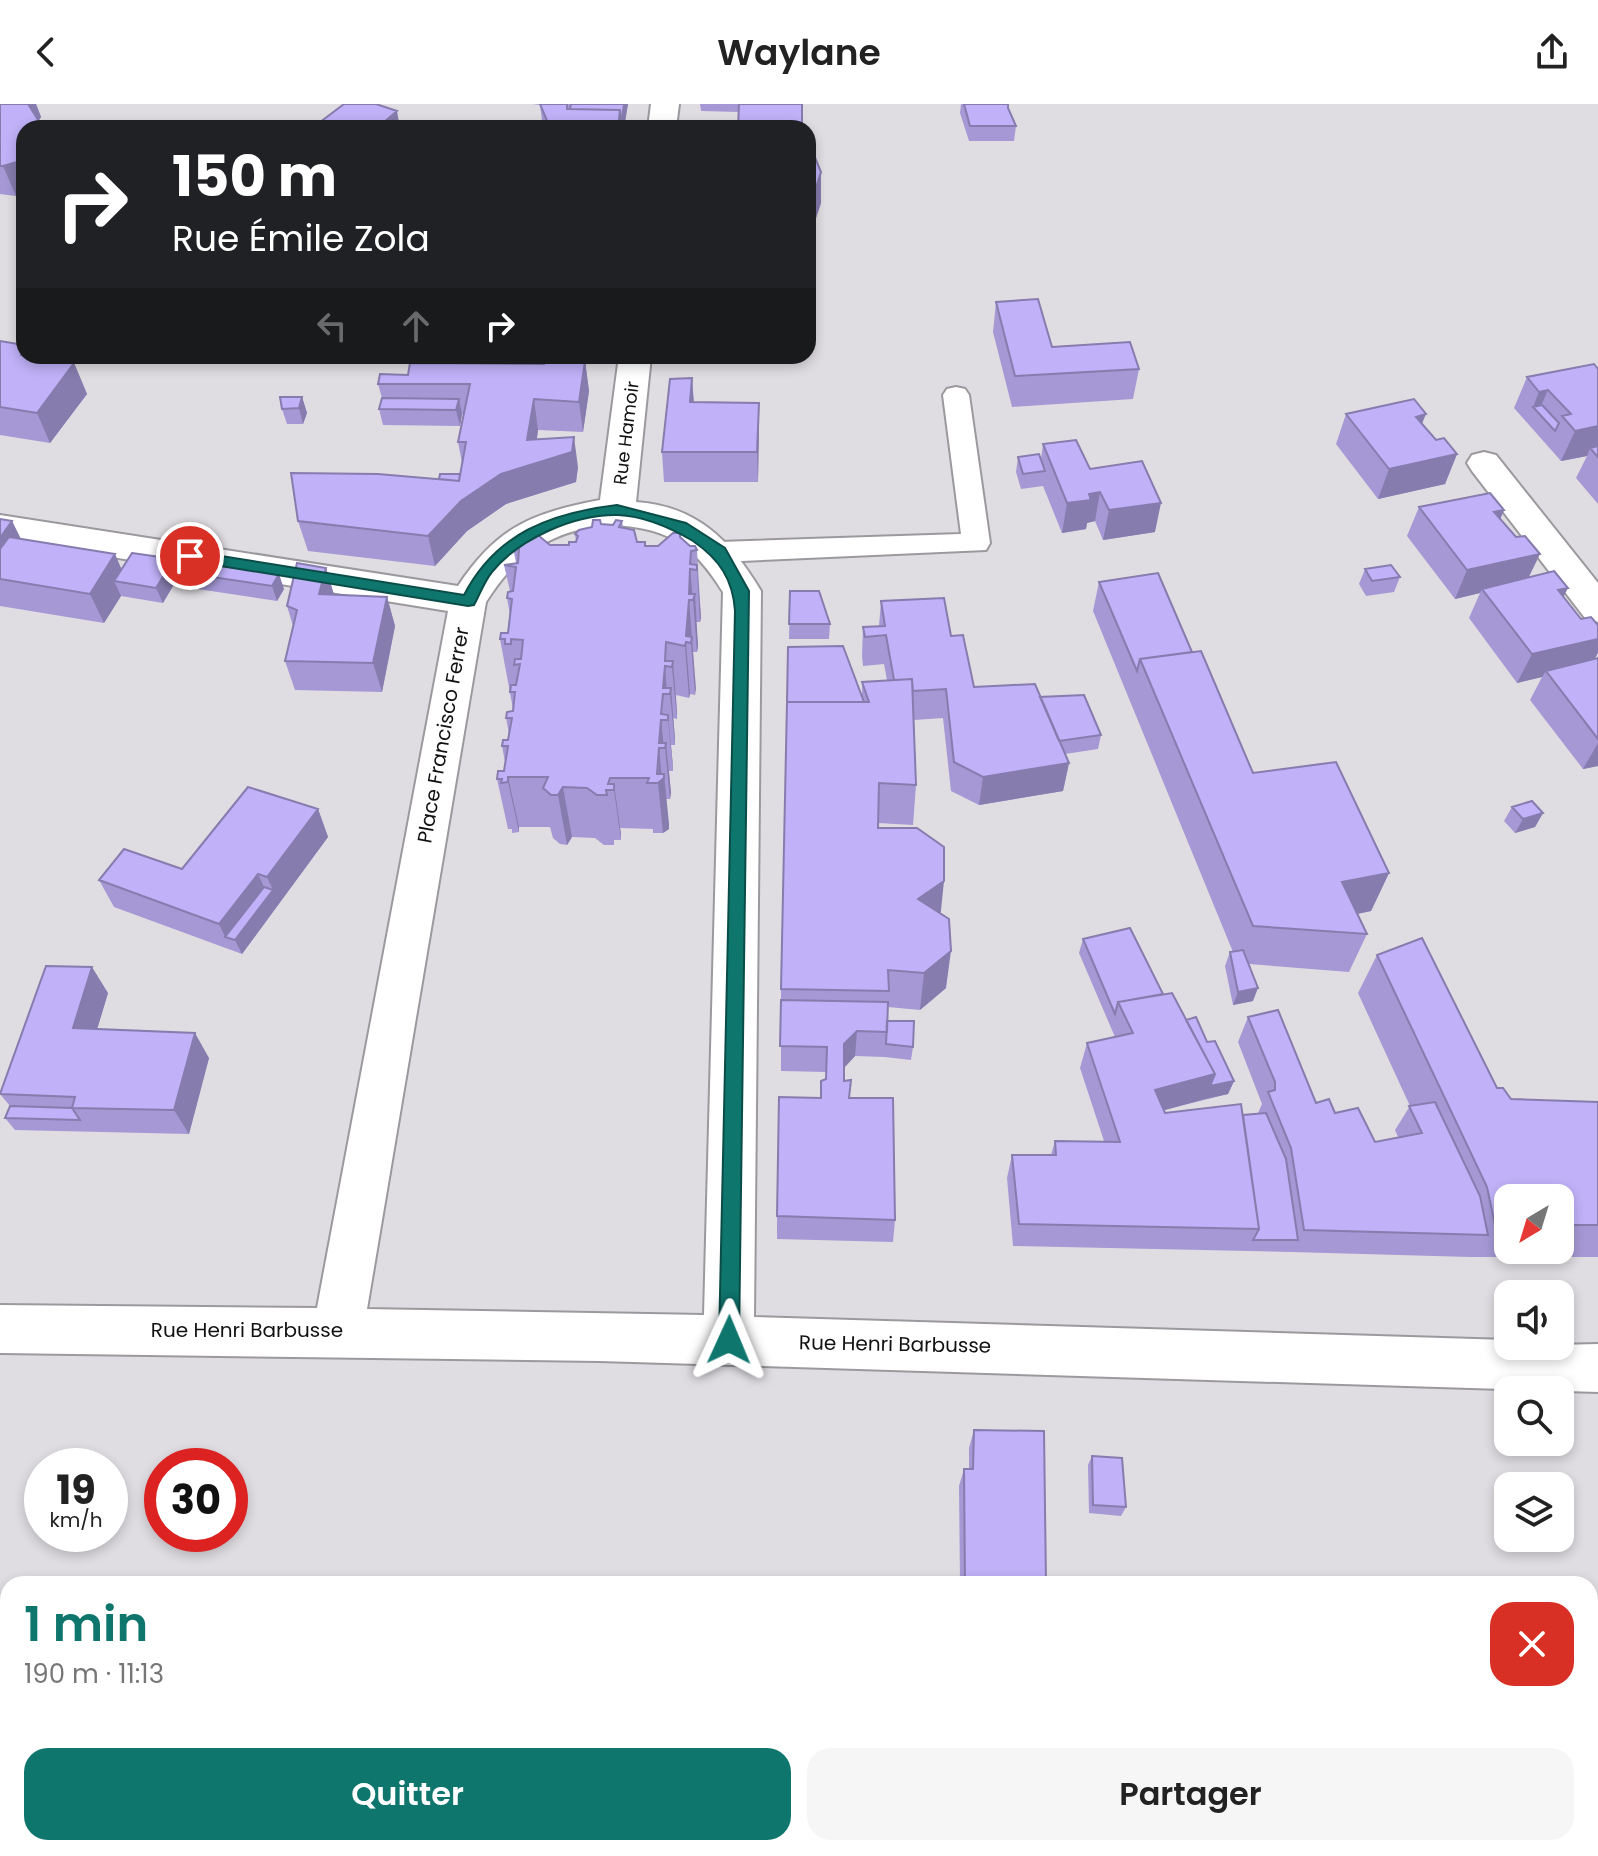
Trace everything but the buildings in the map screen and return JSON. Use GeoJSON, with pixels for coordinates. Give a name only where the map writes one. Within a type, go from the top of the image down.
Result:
{"type":"FeatureCollection","features":[{"type":"Feature","properties":{"kind":"street","name":"Rue Hamoir"},"geometry":{"type":"LineString","coordinates":[[617,510],[634,364]]}},
{"type":"Feature","properties":{"kind":"street"},"geometry":{"type":"LineString","coordinates":[[1484,463],[1598,609]]}},
{"type":"Feature","properties":{"kind":"street","name":"Place Francisco Ferrer"},"geometry":{"type":"LineString","coordinates":[[338,1331],[468,601],[483,572],[515,543],[565,518],[617,510],[681,527],[719,552],[742,591],[729,1340]]}},
{"type":"Feature","properties":{"kind":"street"},"geometry":{"type":"LineString","coordinates":[[0,527],[468,601]]}},
{"type":"Feature","properties":{"kind":"street","name":"Rue Henri Barbusse"},"geometry":{"type":"LineString","coordinates":[[0,1329],[338,1331],[729,1340],[1598,1368]]}},
{"type":"Feature","properties":{"kind":"lane"},"geometry":{"type":"LineString","coordinates":[[719,552],[976,543],[956,395]]}},
{"type":"Feature","properties":{"kind":"route"},"geometry":{"type":"LineString","coordinates":[[190,556],[468,601],[483,572],[497,557],[536,531],[575,515],[617,510],[659,519],[701,538],[719,552],[742,591],[743,611],[729,1340]]}}]}
